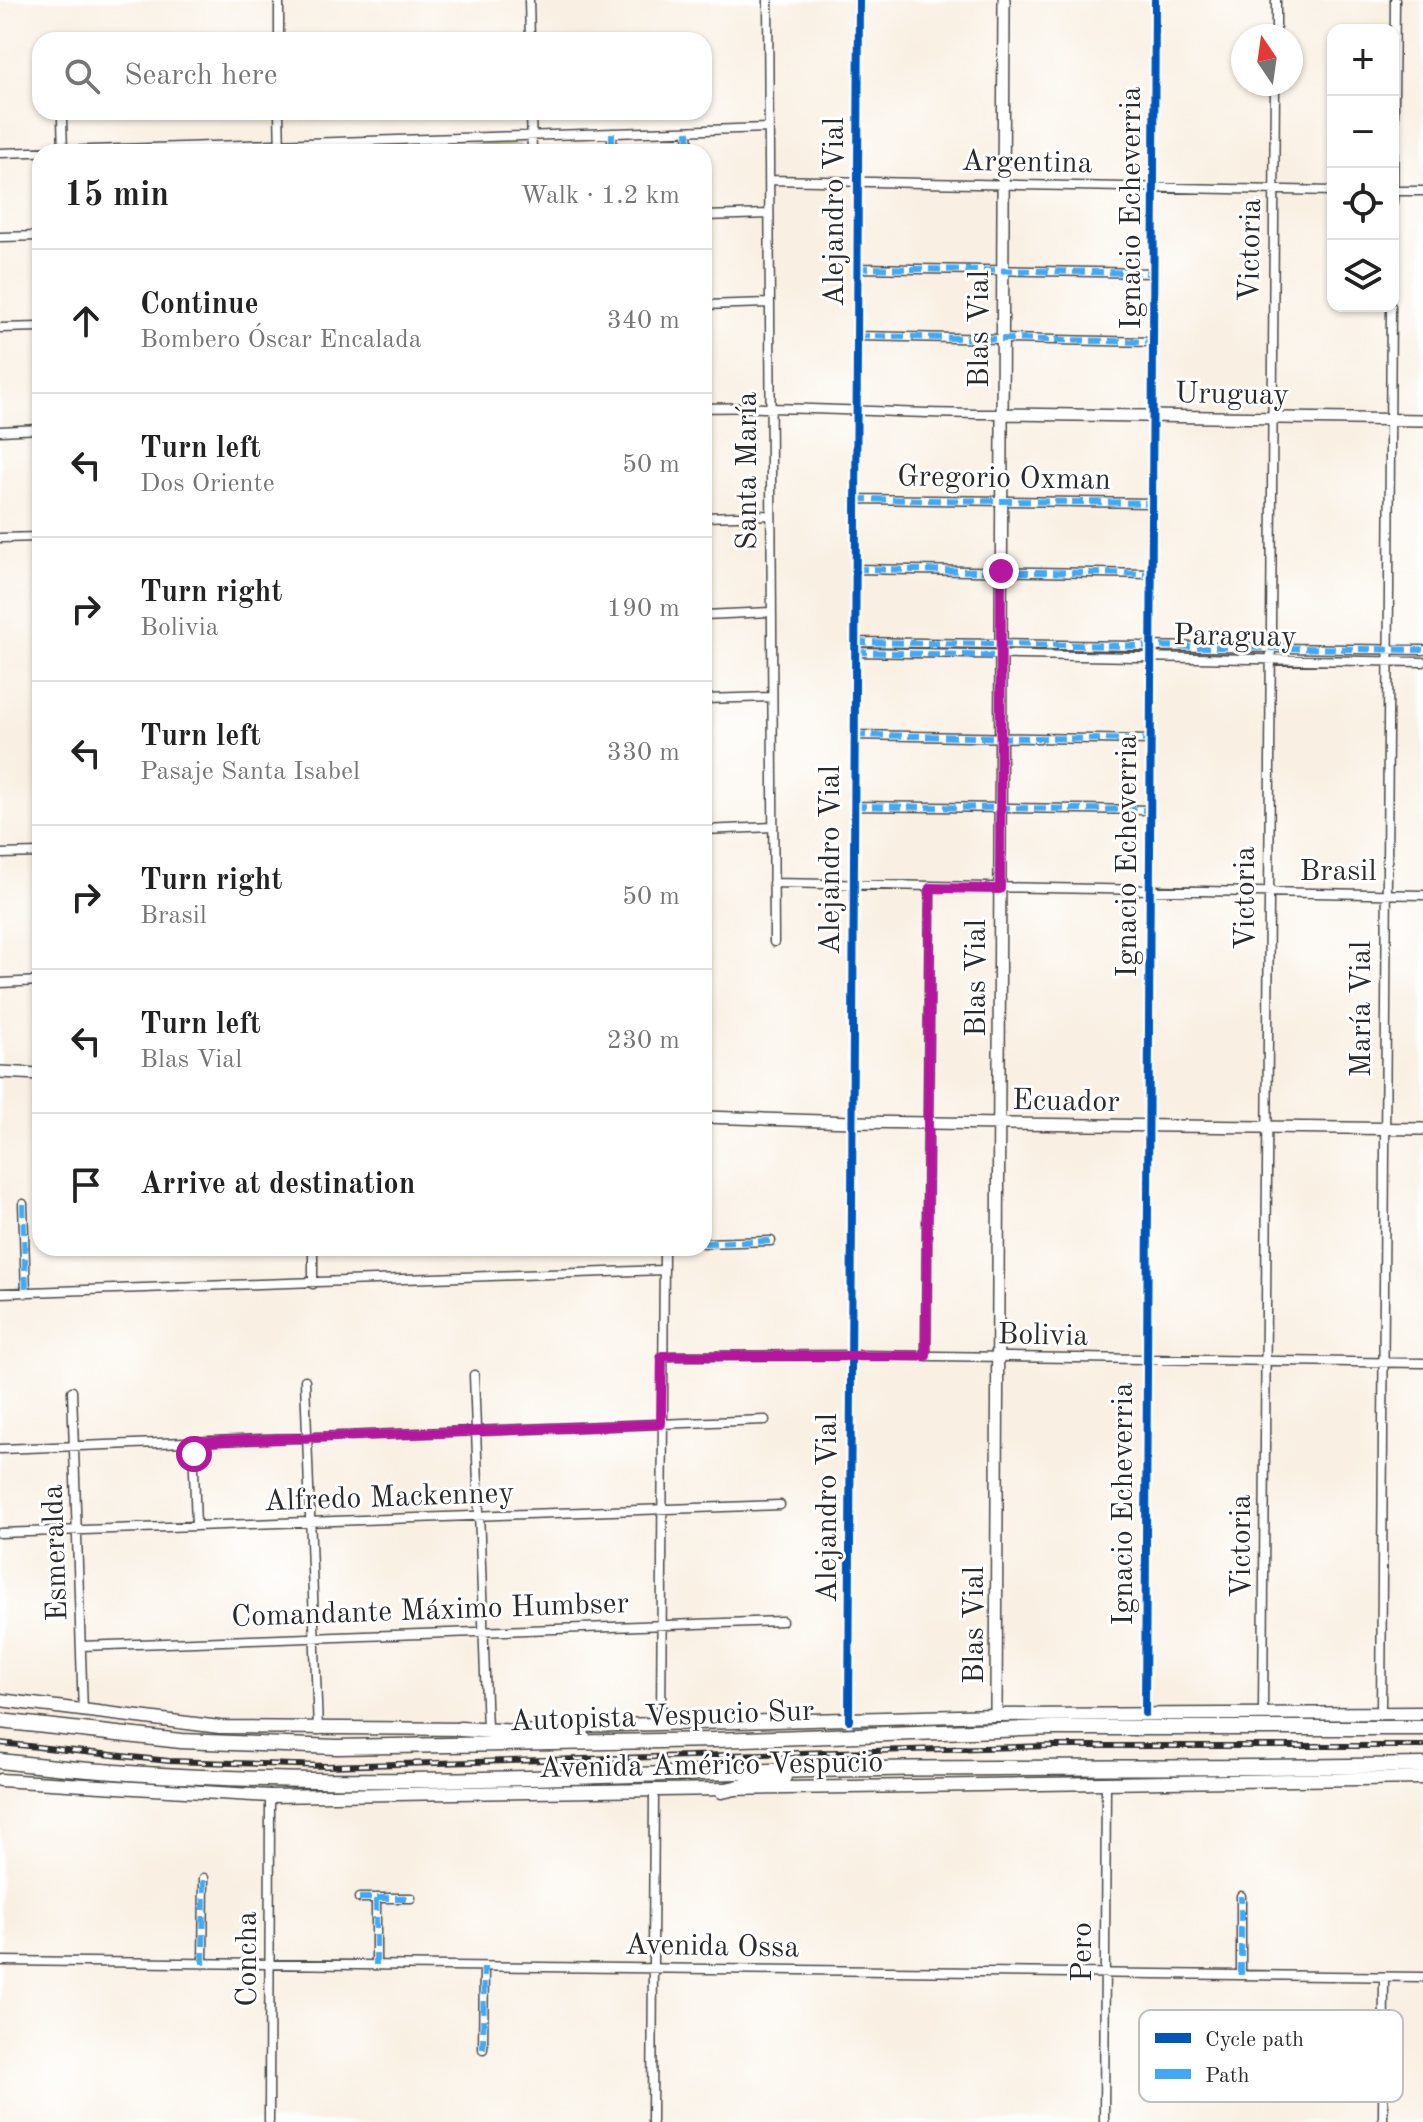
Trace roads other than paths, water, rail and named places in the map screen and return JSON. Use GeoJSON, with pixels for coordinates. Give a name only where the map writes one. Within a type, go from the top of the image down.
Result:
{"type":"FeatureCollection","features":[{"type":"Feature","properties":{"kind":"highway","name":"Autopista Vespucio Sur"},"geometry":{"type":"LineString","coordinates":[[0,1721],[146,1738],[283,1746],[715,1740],[1039,1728],[1423,1728]]}},
{"type":"Feature","properties":{"kind":"highway"},"geometry":{"type":"LineString","coordinates":[[460,1729],[715,1740]]}},
{"type":"Feature","properties":{"kind":"highway","name":"Autopista Vespucio Sur"},"geometry":{"type":"LineString","coordinates":[[0,1761],[155,1775],[268,1780],[815,1770],[1423,1765]]}},
{"type":"Feature","properties":{"kind":"highway"},"geometry":{"type":"LineString","coordinates":[[722,1791],[815,1770]]}},
{"type":"Feature","properties":{"kind":"main road","name":"Avenida Américo Vespucio"},"geometry":{"type":"LineString","coordinates":[[0,1700],[198,1726],[318,1730],[487,1729],[996,1715],[1423,1713]]}},
{"type":"Feature","properties":{"kind":"main road","name":"Avenida Américo Vespucio"},"geometry":{"type":"LineString","coordinates":[[0,1780],[270,1796],[1423,1778]]}},
{"type":"Feature","properties":{"kind":"street"},"geometry":{"type":"LineString","coordinates":[[279,0],[279,32]]}},
{"type":"Feature","properties":{"kind":"street"},"geometry":{"type":"LineString","coordinates":[[529,0],[530,32]]}},
{"type":"Feature","properties":{"kind":"street","name":"Santa María"},"geometry":{"type":"LineString","coordinates":[[768,0],[774,942]]}},
{"type":"Feature","properties":{"kind":"street","name":"Alejandro Vial"},"geometry":{"type":"LineString","coordinates":[[849,1720],[859,0]]}},
{"type":"Feature","properties":{"kind":"street","name":"Blas Vial"},"geometry":{"type":"LineString","coordinates":[[996,1715],[1004,0]]}},
{"type":"Feature","properties":{"kind":"street","name":"Ignacio Echeverria"},"geometry":{"type":"LineString","coordinates":[[1145,1713],[1155,0]]}},
{"type":"Feature","properties":{"kind":"street"},"geometry":{"type":"LineString","coordinates":[[1276,0],[1276,24]]}},
{"type":"Feature","properties":{"kind":"street"},"geometry":{"type":"LineString","coordinates":[[1393,168],[1395,0]]}},
{"type":"Feature","properties":{"kind":"street","name":"Victoria"},"geometry":{"type":"LineString","coordinates":[[1263,1713],[1270,418],[1275,96]]}},
{"type":"Feature","properties":{"kind":"street"},"geometry":{"type":"LineString","coordinates":[[62,120],[63,144]]}},
{"type":"Feature","properties":{"kind":"street"},"geometry":{"type":"LineString","coordinates":[[279,120],[280,144]]}},
{"type":"Feature","properties":{"kind":"street"},"geometry":{"type":"LineString","coordinates":[[531,120],[532,144]]}},
{"type":"Feature","properties":{"kind":"street"},"geometry":{"type":"LineString","coordinates":[[364,144],[768,128]]}},
{"type":"Feature","properties":{"kind":"street"},"geometry":{"type":"LineString","coordinates":[[688,131],[689,144]]}},
{"type":"Feature","properties":{"kind":"street"},"geometry":{"type":"LineString","coordinates":[[612,133],[612,144]]}},
{"type":"Feature","properties":{"kind":"street"},"geometry":{"type":"LineString","coordinates":[[0,153],[32,152]]}},
{"type":"Feature","properties":{"kind":"street","name":"Argentina"},"geometry":{"type":"LineString","coordinates":[[769,180],[1327,191]]}},
{"type":"Feature","properties":{"kind":"street"},"geometry":{"type":"LineString","coordinates":[[1399,191],[1423,191]]}},
{"type":"Feature","properties":{"kind":"street"},"geometry":{"type":"LineString","coordinates":[[712,216],[769,214]]}},
{"type":"Feature","properties":{"kind":"street"},"geometry":{"type":"LineString","coordinates":[[0,237],[32,236]]}},
{"type":"Feature","properties":{"kind":"street"},"geometry":{"type":"LineString","coordinates":[[857,268],[1153,273]]}},
{"type":"Feature","properties":{"kind":"street"},"geometry":{"type":"LineString","coordinates":[[712,305],[769,303]]}},
{"type":"Feature","properties":{"kind":"street","name":"María Vial"},"geometry":{"type":"LineString","coordinates":[[1381,1713],[1391,312]]}},
{"type":"Feature","properties":{"kind":"street"},"geometry":{"type":"LineString","coordinates":[[0,328],[32,327]]}},
{"type":"Feature","properties":{"kind":"street"},"geometry":{"type":"LineString","coordinates":[[857,336],[1153,342]]}},
{"type":"Feature","properties":{"kind":"street","name":"Uruguay"},"geometry":{"type":"LineString","coordinates":[[712,408],[770,407],[856,413],[1423,420]]}},
{"type":"Feature","properties":{"kind":"street"},"geometry":{"type":"LineString","coordinates":[[0,431],[32,429]]}},
{"type":"Feature","properties":{"kind":"street","name":"Gregorio Oxman"},"geometry":{"type":"LineString","coordinates":[[856,499],[1152,503]]}},
{"type":"Feature","properties":{"kind":"street"},"geometry":{"type":"LineString","coordinates":[[712,517],[770,515]]}},
{"type":"Feature","properties":{"kind":"street"},"geometry":{"type":"LineString","coordinates":[[0,538],[32,537]]}},
{"type":"Feature","properties":{"kind":"street"},"geometry":{"type":"LineString","coordinates":[[855,569],[1152,574]]}},
{"type":"Feature","properties":{"kind":"street"},"geometry":{"type":"LineString","coordinates":[[712,615],[771,612]]}},
{"type":"Feature","properties":{"kind":"street","name":"Paraguay"},"geometry":{"type":"LineString","coordinates":[[1000,650],[1151,646],[1423,650]]}},
{"type":"Feature","properties":{"kind":"street","name":"Paraguay"},"geometry":{"type":"LineString","coordinates":[[855,647],[1151,658],[1423,662]]}},
{"type":"Feature","properties":{"kind":"street"},"geometry":{"type":"LineString","coordinates":[[712,699],[772,697]]}},
{"type":"Feature","properties":{"kind":"street"},"geometry":{"type":"LineString","coordinates":[[854,735],[1151,740]]}},
{"type":"Feature","properties":{"kind":"street"},"geometry":{"type":"LineString","coordinates":[[854,806],[1150,810]]}},
{"type":"Feature","properties":{"kind":"street"},"geometry":{"type":"LineString","coordinates":[[712,830],[773,827]]}},
{"type":"Feature","properties":{"kind":"street"},"geometry":{"type":"LineString","coordinates":[[0,854],[32,853]]}},
{"type":"Feature","properties":{"kind":"street","name":"Brasil"},"geometry":{"type":"LineString","coordinates":[[773,883],[853,887],[1423,895]]}},
{"type":"Feature","properties":{"kind":"street"},"geometry":{"type":"LineString","coordinates":[[926,1356],[930,888]]}},
{"type":"Feature","properties":{"kind":"street"},"geometry":{"type":"LineString","coordinates":[[0,983],[32,981]]}},
{"type":"Feature","properties":{"kind":"street"},"geometry":{"type":"LineString","coordinates":[[0,1072],[32,1074]]}},
{"type":"Feature","properties":{"kind":"street","name":"Ecuador"},"geometry":{"type":"LineString","coordinates":[[712,1117],[852,1122],[1423,1129]]}},
{"type":"Feature","properties":{"kind":"street"},"geometry":{"type":"LineString","coordinates":[[23,1204],[26,1293]]}},
{"type":"Feature","properties":{"kind":"street"},"geometry":{"type":"LineString","coordinates":[[712,1243],[771,1241]]}},
{"type":"Feature","properties":{"kind":"street"},"geometry":{"type":"LineString","coordinates":[[313,1256],[313,1284]]}},
{"type":"Feature","properties":{"kind":"street"},"geometry":{"type":"LineString","coordinates":[[661,1724],[664,1256]]}},
{"type":"Feature","properties":{"kind":"street"},"geometry":{"type":"LineString","coordinates":[[0,1293],[664,1270]]}},
{"type":"Feature","properties":{"kind":"street","name":"Bolivia"},"geometry":{"type":"LineString","coordinates":[[662,1356],[851,1355],[1423,1363]]}},
{"type":"Feature","properties":{"kind":"street"},"geometry":{"type":"LineString","coordinates":[[474,1375],[487,1729]]}},
{"type":"Feature","properties":{"kind":"street"},"geometry":{"type":"LineString","coordinates":[[305,1380],[318,1730]]}},
{"type":"Feature","properties":{"kind":"street","name":"Esmeralda"},"geometry":{"type":"LineString","coordinates":[[72,1391],[83,1713]]}},
{"type":"Feature","properties":{"kind":"street"},"geometry":{"type":"LineString","coordinates":[[0,1449],[765,1420]]}},
{"type":"Feature","properties":{"kind":"street"},"geometry":{"type":"LineString","coordinates":[[193,1442],[196,1526]]}},
{"type":"Feature","properties":{"kind":"street","name":"Alfredo Mackenney"},"geometry":{"type":"LineString","coordinates":[[0,1533],[780,1505]]}},
{"type":"Feature","properties":{"kind":"street","name":"Comandante Máximo Humbser"},"geometry":{"type":"LineString","coordinates":[[81,1646],[782,1621]]}},
{"type":"Feature","properties":{"kind":"street","name":"Pero"},"geometry":{"type":"LineString","coordinates":[[1104,2122],[1106,1782]]}},
{"type":"Feature","properties":{"kind":"street"},"geometry":{"type":"LineString","coordinates":[[652,2122],[654,1792]]}},
{"type":"Feature","properties":{"kind":"street","name":"Concha"},"geometry":{"type":"LineString","coordinates":[[269,2122],[270,1796]]}},
{"type":"Feature","properties":{"kind":"street"},"geometry":{"type":"LineString","coordinates":[[203,1964],[204,1878]]}},
{"type":"Feature","properties":{"kind":"street"},"geometry":{"type":"LineString","coordinates":[[1241,1896],[1241,1975]]}},
{"type":"Feature","properties":{"kind":"street"},"geometry":{"type":"LineString","coordinates":[[359,1898],[411,1898]]}},
{"type":"Feature","properties":{"kind":"street"},"geometry":{"type":"LineString","coordinates":[[376,1898],[376,1965]]}},
{"type":"Feature","properties":{"kind":"street","name":"Avenida Ossa"},"geometry":{"type":"LineString","coordinates":[[0,1961],[1423,1977]]}},
{"type":"Feature","properties":{"kind":"street"},"geometry":{"type":"LineString","coordinates":[[483,2049],[484,1967]]}},
{"type":"Feature","properties":{"kind":"street"},"geometry":{"type":"LineString","coordinates":[[1384,1977],[1384,2010]]}},
{"type":"Feature","properties":{"kind":"street"},"geometry":{"type":"LineString","coordinates":[[1383,2102],[1383,2122]]}},
{"type":"Feature","properties":{"kind":"railway"},"geometry":{"type":"LineString","coordinates":[[0,1743],[169,1761],[326,1766],[1050,1746],[1423,1746]]}}]}
